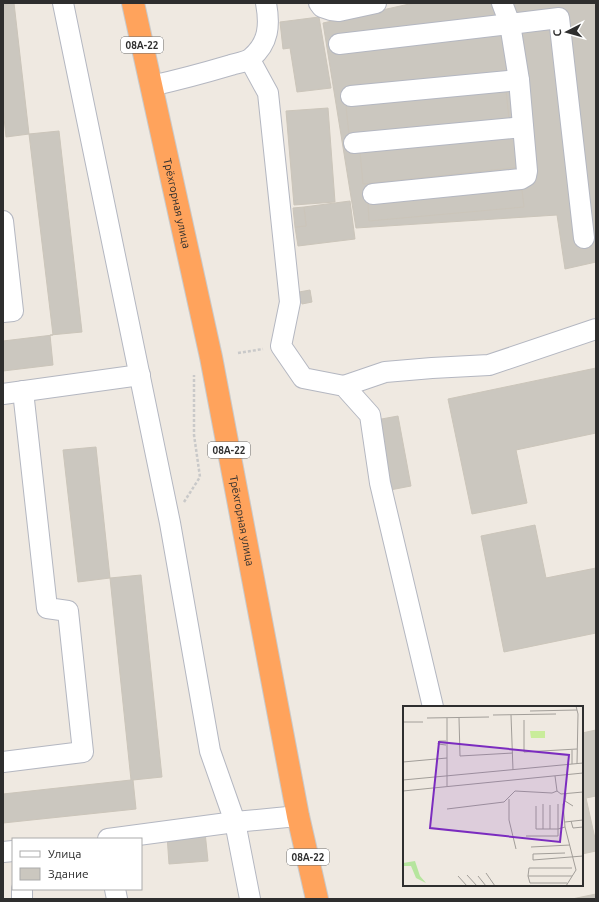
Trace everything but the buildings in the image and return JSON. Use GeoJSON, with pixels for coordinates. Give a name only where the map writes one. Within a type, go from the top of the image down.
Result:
{"type":"FeatureCollection","features":[{"type":"Feature","properties":{"kind":"highway","name":"Трёхгорная улица"},"geometry":{"type":"LineString","coordinates":[[133,3],[211,357],[298,816],[317,899]]}},
{"type":"Feature","properties":{"kind":"street"},"geometry":{"type":"LineString","coordinates":[[63,3],[170,523],[210,751],[235,822],[250,899]]}},
{"type":"Feature","properties":{"kind":"street"},"geometry":{"type":"LineString","coordinates":[[151,86],[197,76],[250,60],[261,48],[268,32],[266,3]]}},
{"type":"Feature","properties":{"kind":"street"},"geometry":{"type":"LineString","coordinates":[[319,3],[322,7],[339,11],[376,3]]}},
{"type":"Feature","properties":{"kind":"street"},"geometry":{"type":"LineString","coordinates":[[373,194],[521,179],[526,176],[527,171],[518,80],[510,24],[502,3]]}},
{"type":"Feature","properties":{"kind":"street"},"geometry":{"type":"LineString","coordinates":[[339,44],[559,18],[584,238]]}},
{"type":"Feature","properties":{"kind":"street"},"geometry":{"type":"LineString","coordinates":[[250,60],[268,93],[269,100],[290,302],[282,346],[303,378],[344,386],[385,372],[489,365],[596,329]]}},
{"type":"Feature","properties":{"kind":"street"},"geometry":{"type":"LineString","coordinates":[[351,96],[518,80]]}},
{"type":"Feature","properties":{"kind":"street"},"geometry":{"type":"LineString","coordinates":[[354,143],[523,126]]}},
{"type":"Feature","properties":{"kind":"street"},"geometry":{"type":"LineString","coordinates":[[3,221],[13,311],[3,312]]}},
{"type":"Feature","properties":{"kind":"street"},"geometry":{"type":"LineString","coordinates":[[3,394],[140,375]]}},
{"type":"Feature","properties":{"kind":"street"},"geometry":{"type":"LineString","coordinates":[[344,386],[370,415],[380,484],[432,706]]}},
{"type":"Feature","properties":{"kind":"street"},"geometry":{"type":"LineString","coordinates":[[3,762],[83,752],[68,611],[47,608],[23,391]]}},
{"type":"Feature","properties":{"kind":"street"},"geometry":{"type":"LineString","coordinates":[[116,838],[235,822],[298,816]]}},
{"type":"Feature","properties":{"kind":"path"},"geometry":{"type":"LineString","coordinates":[[238,353],[282,346]]}},
{"type":"Feature","properties":{"kind":"path"},"geometry":{"type":"LineString","coordinates":[[170,523],[200,477],[194,435],[194,368]]}}]}
